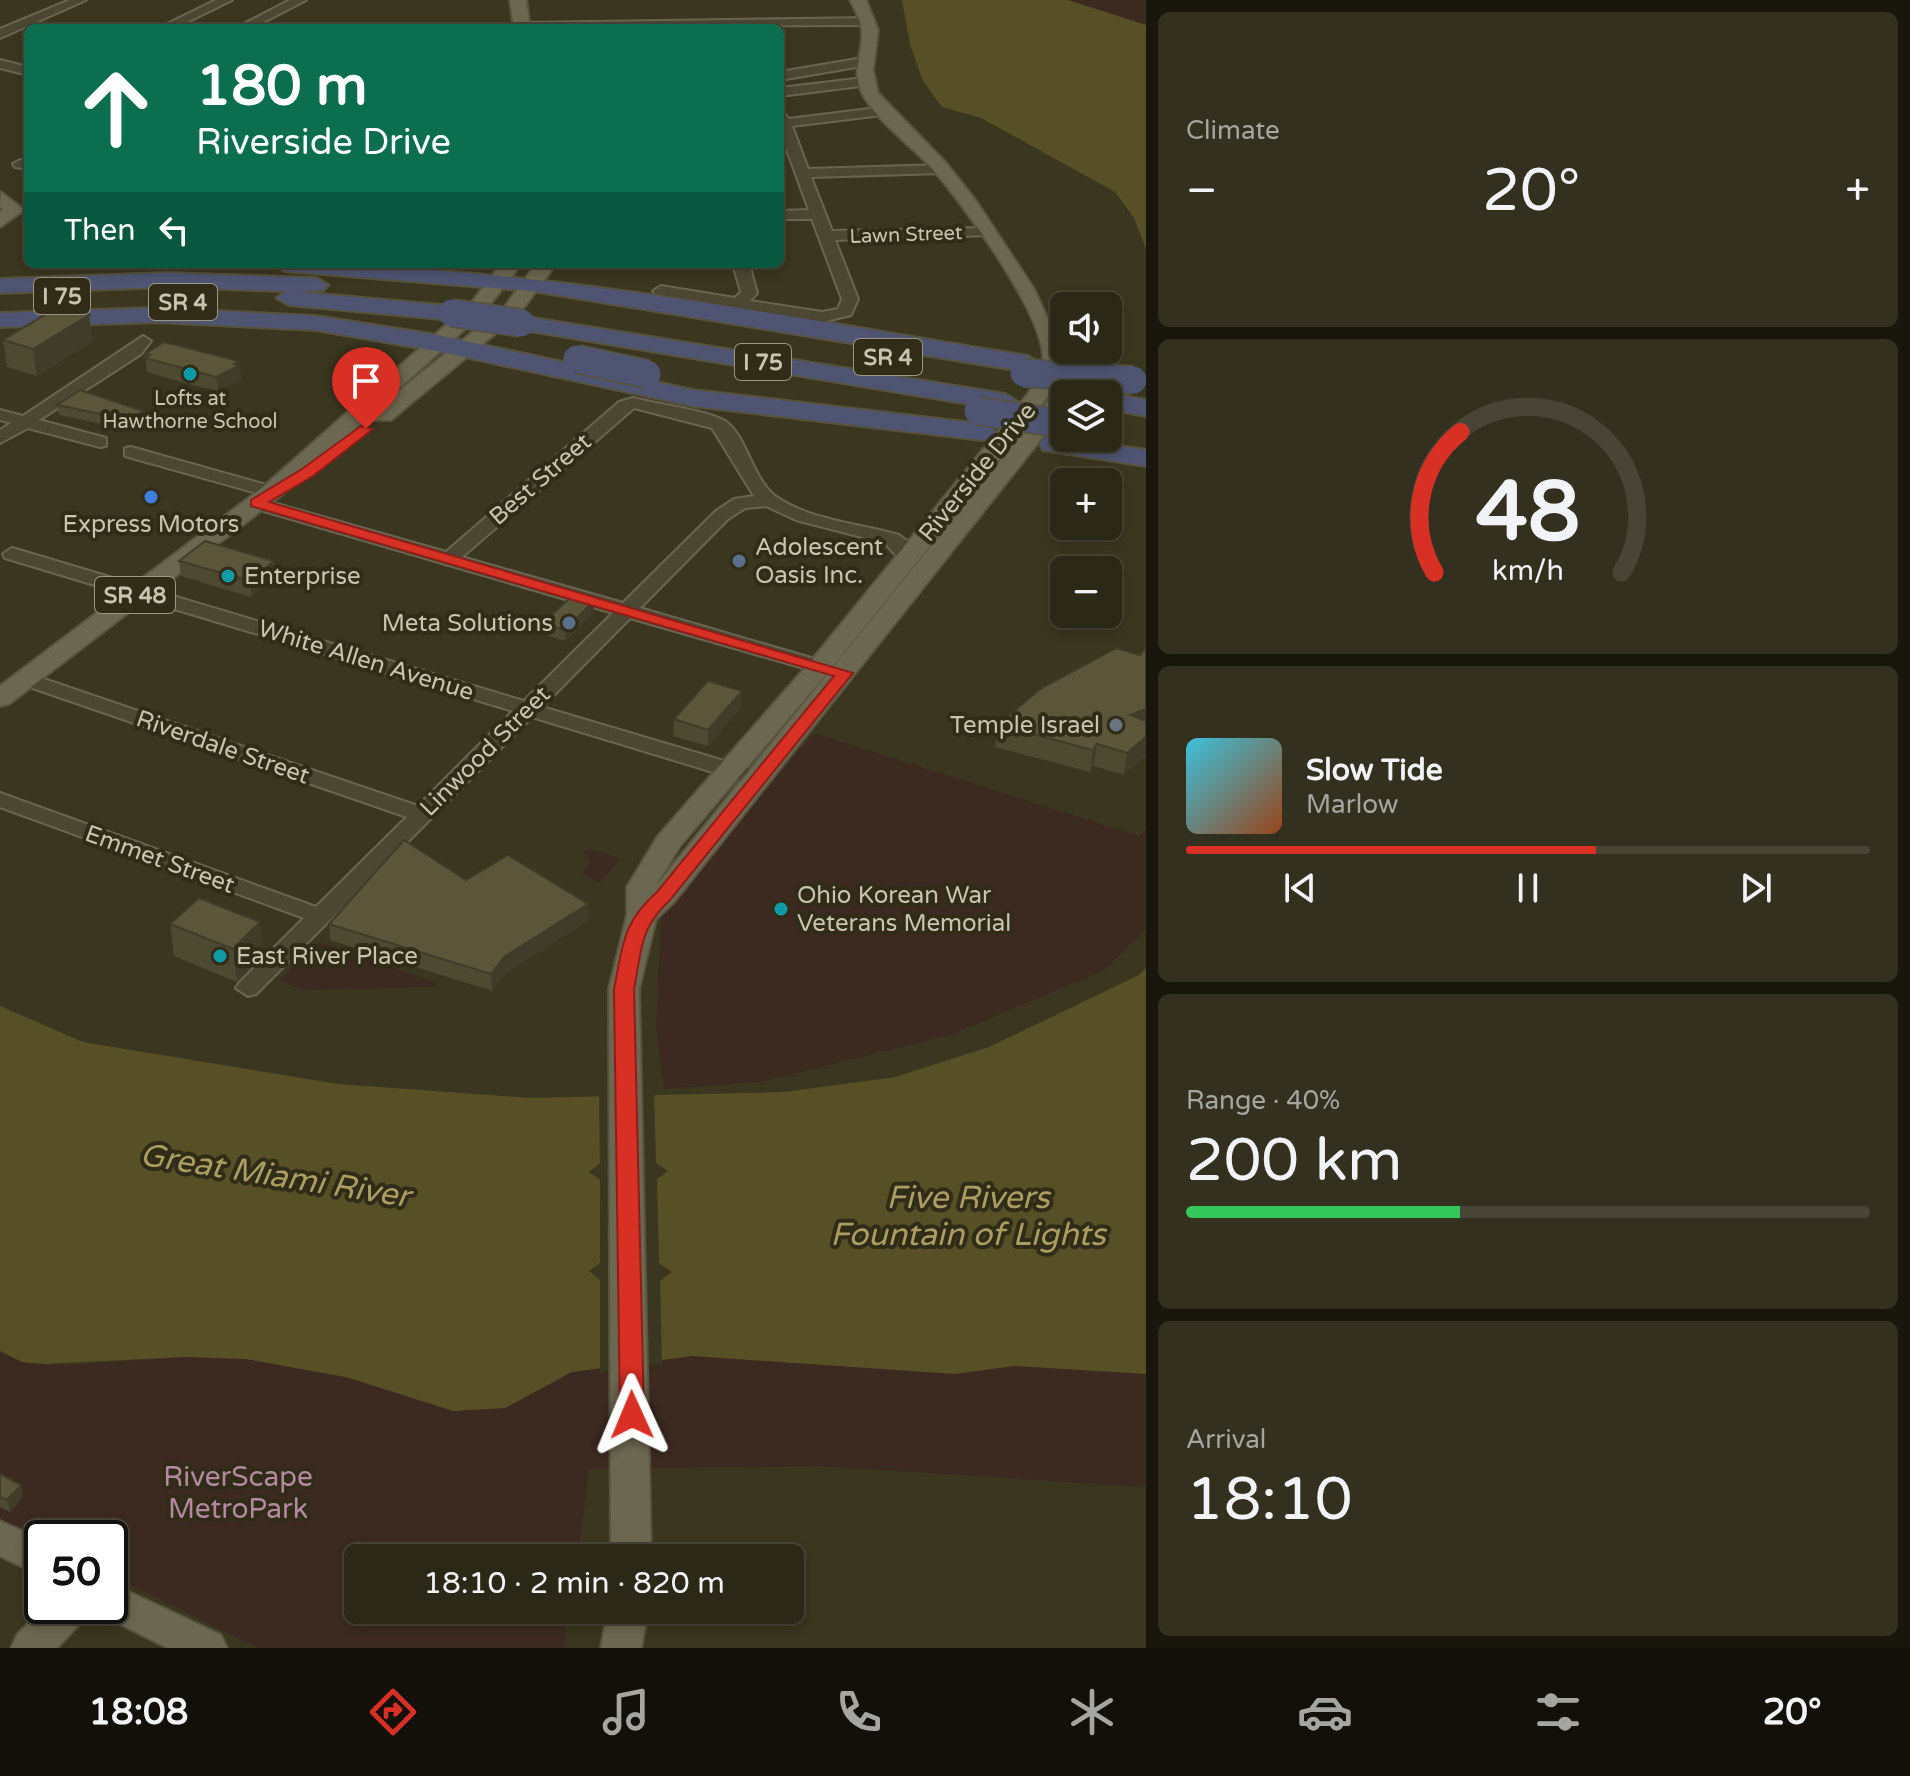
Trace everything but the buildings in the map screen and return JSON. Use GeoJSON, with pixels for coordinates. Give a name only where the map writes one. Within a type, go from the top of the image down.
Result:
{"type":"FeatureCollection","features":[{"type":"Feature","properties":{"kind":"highway"},"geometry":{"type":"LineString","coordinates":[[0,271],[43,268]]}},
{"type":"Feature","properties":{"kind":"highway"},"geometry":{"type":"LineString","coordinates":[[394,268],[505,272],[534,295],[1019,381],[1139,381]]}},
{"type":"Feature","properties":{"kind":"highway","name":"I 75"},"geometry":{"type":"LineString","coordinates":[[0,286],[122,281],[255,282],[448,321],[534,295],[1019,381],[1050,391]]}},
{"type":"Feature","properties":{"kind":"highway","name":"I 75"},"geometry":{"type":"LineString","coordinates":[[0,299],[124,295]]}},
{"type":"Feature","properties":{"kind":"highway","name":"SR 4"},"geometry":{"type":"LineString","coordinates":[[124,295],[158,302],[306,309],[448,321],[501,341],[647,374],[983,423]]}},
{"type":"Feature","properties":{"kind":"highway","name":"I 75"},"geometry":{"type":"LineString","coordinates":[[534,295],[752,344],[1019,381],[1050,402]]}},
{"type":"Feature","properties":{"kind":"highway"},"geometry":{"type":"LineString","coordinates":[[0,320],[157,315],[448,321],[464,348],[651,390],[738,405],[983,423],[1050,434]]}},
{"type":"Feature","properties":{"kind":"highway"},"geometry":{"type":"LineString","coordinates":[[1122,404],[1146,408]]}},
{"type":"Feature","properties":{"kind":"highway"},"geometry":{"type":"LineString","coordinates":[[1122,421],[1146,425]]}},
{"type":"Feature","properties":{"kind":"highway"},"geometry":{"type":"LineString","coordinates":[[1122,432],[1146,436]]}},
{"type":"Feature","properties":{"kind":"highway"},"geometry":{"type":"LineString","coordinates":[[1122,451],[1146,457]]}},
{"type":"Feature","properties":{"kind":"main road"},"geometry":{"type":"LineString","coordinates":[[518,0],[521,24]]}},
{"type":"Feature","properties":{"kind":"main road"},"geometry":{"type":"LineString","coordinates":[[864,7],[870,35],[864,72]]}},
{"type":"Feature","properties":{"kind":"main road"},"geometry":{"type":"LineString","coordinates":[[864,7],[879,26],[874,67],[881,90],[967,181],[1050,304]]}},
{"type":"Feature","properties":{"kind":"main road","name":"Riverside Drive"},"geometry":{"type":"LineString","coordinates":[[642,915],[664,896],[757,778],[907,556],[1028,409],[1052,370],[1052,342],[1045,323],[942,169],[885,111],[864,72]]}},
{"type":"Feature","properties":{"kind":"main road"},"geometry":{"type":"LineString","coordinates":[[0,198],[24,202]]}},
{"type":"Feature","properties":{"kind":"main road"},"geometry":{"type":"LineString","coordinates":[[0,198],[15,210],[0,221]]}},
{"type":"Feature","properties":{"kind":"main road"},"geometry":{"type":"LineString","coordinates":[[0,221],[24,218]]}},
{"type":"Feature","properties":{"kind":"main road"},"geometry":{"type":"LineString","coordinates":[[0,229],[24,226]]}},
{"type":"Feature","properties":{"kind":"main road","name":"SR 48"},"geometry":{"type":"LineString","coordinates":[[264,498],[448,321],[479,306],[505,272]]}},
{"type":"Feature","properties":{"kind":"main road","name":"SR 48"},"geometry":{"type":"LineString","coordinates":[[0,698],[264,498],[319,464],[534,295]]}},
{"type":"Feature","properties":{"kind":"main road","name":"Riverside Drive"},"geometry":{"type":"LineString","coordinates":[[631,1544],[626,1012],[628,968],[642,915],[641,887],[653,865],[730,769],[832,670],[1050,412]]}},
{"type":"Feature","properties":{"kind":"main road"},"geometry":{"type":"LineString","coordinates":[[0,1537],[24,1550]]}},
{"type":"Feature","properties":{"kind":"main road"},"geometry":{"type":"LineString","coordinates":[[128,1610],[207,1648]]}},
{"type":"Feature","properties":{"kind":"main road"},"geometry":{"type":"LineString","coordinates":[[31,1648],[54,1624]]}},
{"type":"Feature","properties":{"kind":"main road"},"geometry":{"type":"LineString","coordinates":[[621,1648],[625,1624]]}},
{"type":"Feature","properties":{"kind":"street"},"geometry":{"type":"LineString","coordinates":[[0,34],[80,0]]}},
{"type":"Feature","properties":{"kind":"street"},"geometry":{"type":"LineString","coordinates":[[174,24],[226,0]]}},
{"type":"Feature","properties":{"kind":"street"},"geometry":{"type":"LineString","coordinates":[[250,24],[300,0]]}},
{"type":"Feature","properties":{"kind":"street"},"geometry":{"type":"LineString","coordinates":[[587,24],[864,7]]}},
{"type":"Feature","properties":{"kind":"street"},"geometry":{"type":"LineString","coordinates":[[0,64],[24,70]]}},
{"type":"Feature","properties":{"kind":"street"},"geometry":{"type":"LineString","coordinates":[[784,76],[864,72]]}},
{"type":"Feature","properties":{"kind":"street"},"geometry":{"type":"LineString","coordinates":[[784,91],[864,72]]}},
{"type":"Feature","properties":{"kind":"street"},"geometry":{"type":"LineString","coordinates":[[784,118],[885,111]]}},
{"type":"Feature","properties":{"kind":"street"},"geometry":{"type":"LineString","coordinates":[[661,291],[822,317],[836,316],[848,306],[850,299],[784,121]]}},
{"type":"Feature","properties":{"kind":"street"},"geometry":{"type":"LineString","coordinates":[[784,161],[801,166],[942,169]]}},
{"type":"Feature","properties":{"kind":"street","name":"Lawn Street"},"geometry":{"type":"LineString","coordinates":[[784,215],[819,214]]}},
{"type":"Feature","properties":{"kind":"street","name":"Lawn Street"},"geometry":{"type":"LineString","coordinates":[[827,236],[986,232]]}},
{"type":"Feature","properties":{"kind":"street"},"geometry":{"type":"LineString","coordinates":[[739,303],[749,293],[742,268]]}},
{"type":"Feature","properties":{"kind":"street"},"geometry":{"type":"LineString","coordinates":[[0,438],[135,351],[143,341]]}},
{"type":"Feature","properties":{"kind":"street","name":"Best Street"},"geometry":{"type":"LineString","coordinates":[[449,559],[625,406],[633,403],[718,424],[751,481]]}},
{"type":"Feature","properties":{"kind":"street"},"geometry":{"type":"LineString","coordinates":[[0,415],[100,442]]}},
{"type":"Feature","properties":{"kind":"street"},"geometry":{"type":"LineString","coordinates":[[131,452],[449,559],[832,670]]}},
{"type":"Feature","properties":{"kind":"street"},"geometry":{"type":"LineString","coordinates":[[751,481],[769,500],[807,516],[892,539],[904,548],[907,556]]}},
{"type":"Feature","properties":{"kind":"street","name":"Linwood Street"},"geometry":{"type":"LineString","coordinates":[[248,988],[722,515],[751,481]]}},
{"type":"Feature","properties":{"kind":"street","name":"Linwood Street"},"geometry":{"type":"LineString","coordinates":[[722,515],[740,503],[769,500]]}},
{"type":"Feature","properties":{"kind":"street","name":"White Allen Avenue"},"geometry":{"type":"LineString","coordinates":[[12,554],[757,778]]}},
{"type":"Feature","properties":{"kind":"street","name":"Riverdale Street"},"geometry":{"type":"LineString","coordinates":[[25,679],[422,815]]}},
{"type":"Feature","properties":{"kind":"street","name":"Emmet Street"},"geometry":{"type":"LineString","coordinates":[[0,800],[320,916]]}},
{"type":"Feature","properties":{"kind":"green space"},"geometry":{"type":"Polygon","coordinates":[[[1068,0],[1146,0],[1146,25],[1068,0]]]}},
{"type":"Feature","properties":{"kind":"green space"},"geometry":{"type":"Polygon","coordinates":[[[814,733],[1139,836],[1146,829],[1146,930],[1104,970],[951,1035],[760,1082],[664,1089],[656,1026],[661,918],[683,886],[814,733]]]}},
{"type":"Feature","properties":{"kind":"green space"},"geometry":{"type":"Polygon","coordinates":[[[596,850],[620,859],[600,883],[582,874],[591,862],[583,851],[596,850]]]}},
{"type":"Feature","properties":{"kind":"green space"},"geometry":{"type":"Polygon","coordinates":[[[319,942],[437,983],[433,987],[303,990],[279,980],[319,942]]]}},
{"type":"Feature","properties":{"kind":"green space","name":"RiverScape MetroPark"},"geometry":{"type":"Polygon","coordinates":[[[0,1351],[22,1362],[71,1365],[184,1357],[246,1359],[505,1408],[572,1372],[693,1356],[955,1374],[1014,1366],[1146,1374],[1146,1487],[819,1466],[589,1469],[580,1544],[344,1544],[344,1624],[567,1624],[563,1648],[258,1648],[128,1584],[128,1520],[24,1520],[24,1532],[0,1519],[0,1351]]]}},
{"type":"Feature","properties":{"kind":"water"},"geometry":{"type":"Polygon","coordinates":[[[902,0],[1068,0],[1146,25],[1146,249],[1134,218],[1115,192],[981,118],[942,107],[923,81],[910,45],[902,0]]]}},
{"type":"Feature","properties":{"kind":"water"},"geometry":{"type":"Polygon","coordinates":[[[1146,968],[1146,1374],[1014,1366],[955,1374],[693,1356],[572,1372],[505,1408],[453,1411],[346,1377],[246,1359],[184,1357],[44,1364],[22,1362],[0,1351],[0,1006],[83,1042],[338,1084],[531,1098],[784,1092],[895,1077],[989,1047],[1139,975],[1146,968]]]}},
{"type":"Feature","properties":{"kind":"pier"},"geometry":{"type":"Polygon","coordinates":[[[654,1091],[656,1163],[668,1171],[657,1179],[659,1263],[672,1272],[660,1281],[662,1364],[600,1373],[600,1280],[589,1271],[600,1263],[600,1180],[589,1172],[600,1163],[599,1092],[654,1091]]]}},
{"type":"Feature","properties":{"kind":"place","name":"Lofts at Hawthorne School"},"geometry":{"type":"Point","coordinates":[190,374]}},
{"type":"Feature","properties":{"kind":"place","name":"Express Motors"},"geometry":{"type":"Point","coordinates":[151,497]}},
{"type":"Feature","properties":{"kind":"place","name":"Adolescent Oasis Inc."},"geometry":{"type":"Point","coordinates":[739,561]}},
{"type":"Feature","properties":{"kind":"place","name":"Enterprise"},"geometry":{"type":"Point","coordinates":[228,576]}},
{"type":"Feature","properties":{"kind":"place","name":"Meta Solutions"},"geometry":{"type":"Point","coordinates":[569,623]}},
{"type":"Feature","properties":{"kind":"place","name":"Temple Israel"},"geometry":{"type":"Point","coordinates":[1116,725]}},
{"type":"Feature","properties":{"kind":"place","name":"Ohio Korean War Veterans Memorial"},"geometry":{"type":"Point","coordinates":[781,909]}},
{"type":"Feature","properties":{"kind":"place","name":"East River Place"},"geometry":{"type":"Point","coordinates":[220,956]}},
{"type":"Feature","properties":{"kind":"route"},"geometry":{"type":"LineString","coordinates":[[366,429],[307,473],[256,503],[844,673],[747,789],[664,896],[642,915],[634,938],[624,989],[632,1415]]}},
{"type":"Feature","properties":{"kind":"water label","name":"Great Miami River"},"geometry":{"type":"Point","coordinates":[275,1175]}},
{"type":"Feature","properties":{"kind":"water label","name":"Five Rivers Fountain of Lights"},"geometry":{"type":"Point","coordinates":[968,1216]}}]}
